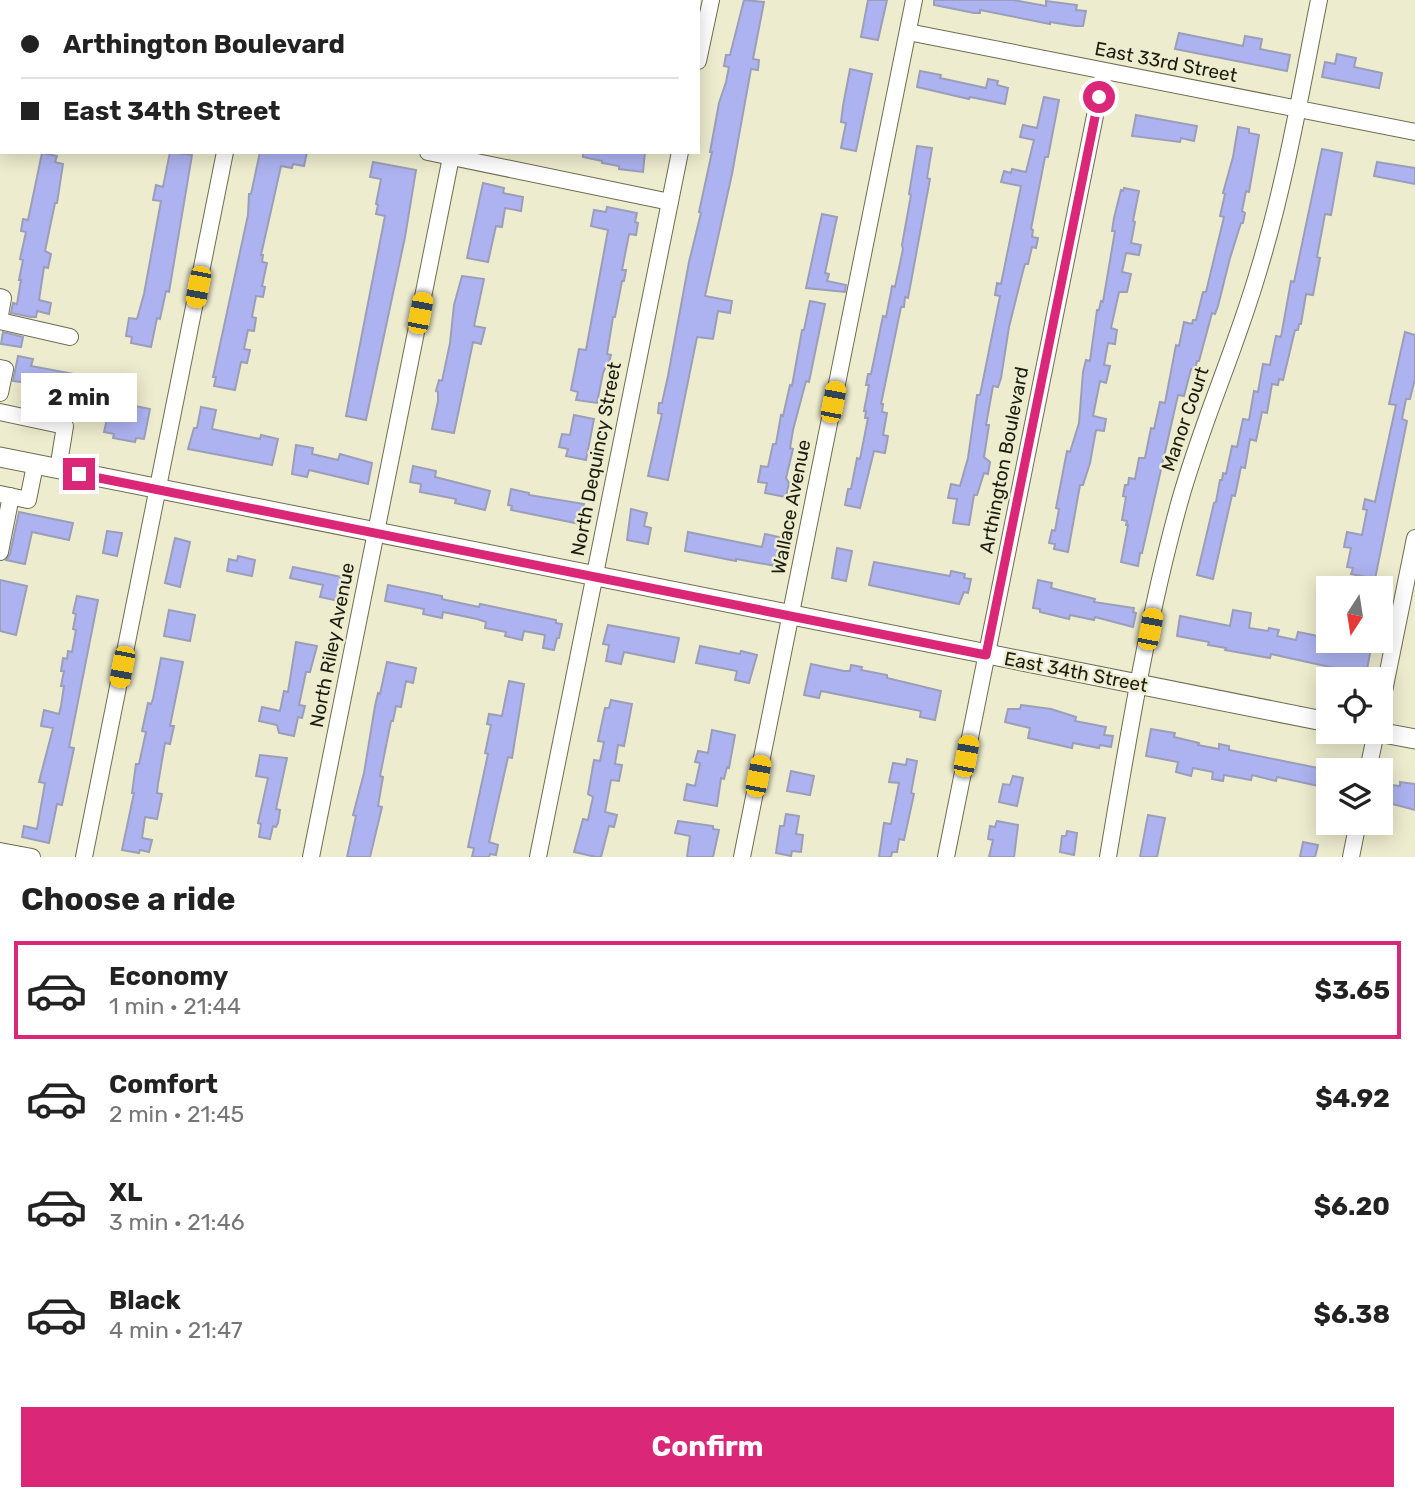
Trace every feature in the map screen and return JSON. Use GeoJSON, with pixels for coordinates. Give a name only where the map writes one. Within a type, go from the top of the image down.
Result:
{"type":"FeatureCollection","features":[{"type":"Feature","properties":{"kind":"main road","name":"East 34th Street"},"geometry":{"type":"LineString","coordinates":[[0,457],[1316,720]]}},
{"type":"Feature","properties":{"kind":"main road"},"geometry":{"type":"LineString","coordinates":[[1393,735],[1415,739]]}},
{"type":"Feature","properties":{"kind":"street"},"geometry":{"type":"LineString","coordinates":[[700,52],[711,0]]}},
{"type":"Feature","properties":{"kind":"street","name":"Wallace Avenue"},"geometry":{"type":"LineString","coordinates":[[742,857],[914,0]]}},
{"type":"Feature","properties":{"kind":"street","name":"Manor Court"},"geometry":{"type":"LineString","coordinates":[[1108,857],[1117,795],[1161,575],[1202,425],[1240,329],[1259,271],[1297,110],[1319,0]]}},
{"type":"Feature","properties":{"kind":"street","name":"East 33rd Street"},"geometry":{"type":"LineString","coordinates":[[908,32],[1415,132]]}},
{"type":"Feature","properties":{"kind":"street","name":"Arthington Boulevard"},"geometry":{"type":"LineString","coordinates":[[946,857],[1104,71]]}},
{"type":"Feature","properties":{"kind":"street"},"geometry":{"type":"LineString","coordinates":[[84,857],[225,154]]}},
{"type":"Feature","properties":{"kind":"street","name":"North Dequincy Street"},"geometry":{"type":"LineString","coordinates":[[538,857],[680,154]]}},
{"type":"Feature","properties":{"kind":"street"},"geometry":{"type":"LineString","coordinates":[[452,155],[670,202]]}},
{"type":"Feature","properties":{"kind":"street","name":"North Riley Avenue"},"geometry":{"type":"LineString","coordinates":[[311,857],[452,155]]}},
{"type":"Feature","properties":{"kind":"street"},"geometry":{"type":"LineString","coordinates":[[0,297],[3,298],[0,315]]}},
{"type":"Feature","properties":{"kind":"street"},"geometry":{"type":"LineString","coordinates":[[0,321],[70,337]]}},
{"type":"Feature","properties":{"kind":"street"},"geometry":{"type":"LineString","coordinates":[[0,368],[5,369],[0,393]]}},
{"type":"Feature","properties":{"kind":"street"},"geometry":{"type":"LineString","coordinates":[[0,412],[65,426],[58,469]]}},
{"type":"Feature","properties":{"kind":"street"},"geometry":{"type":"LineString","coordinates":[[0,548],[5,503],[28,500],[36,465]]}},
{"type":"Feature","properties":{"kind":"street"},"geometry":{"type":"LineString","coordinates":[[1389,667],[1415,538]]}},
{"type":"Feature","properties":{"kind":"street"},"geometry":{"type":"LineString","coordinates":[[1351,857],[1355,835]]}},
{"type":"Feature","properties":{"kind":"street"},"geometry":{"type":"LineString","coordinates":[[0,851],[32,857]]}},
{"type":"Feature","properties":{"kind":"building"},"geometry":{"type":"Polygon","coordinates":[[[744,0],[764,2],[753,59],[759,60],[758,70],[751,69],[732,174],[705,296],[732,301],[730,313],[718,311],[713,339],[697,337],[668,480],[648,476],[662,414],[658,413],[659,403],[662,403],[668,376],[701,213],[699,212],[719,103],[729,67],[724,66],[726,55],[730,55],[744,0]]]}},
{"type":"Feature","properties":{"kind":"building"},"geometry":{"type":"Polygon","coordinates":[[[868,0],[887,0],[878,40],[861,37],[868,0]]]}},
{"type":"Feature","properties":{"kind":"building"},"geometry":{"type":"Polygon","coordinates":[[[934,0],[1013,0],[1046,6],[1046,1],[1077,5],[1076,10],[1086,11],[1083,26],[1075,26],[1050,24],[980,10],[980,13],[974,13],[934,5],[934,0]]]}},
{"type":"Feature","properties":{"kind":"building"},"geometry":{"type":"Polygon","coordinates":[[[1179,33],[1243,46],[1245,36],[1262,39],[1260,49],[1290,55],[1287,71],[1175,49],[1179,33]]]}},
{"type":"Feature","properties":{"kind":"building"},"geometry":{"type":"Polygon","coordinates":[[[1337,54],[1356,58],[1354,67],[1382,73],[1379,88],[1322,77],[1325,62],[1335,64],[1337,54]]]}},
{"type":"Feature","properties":{"kind":"building"},"geometry":{"type":"Polygon","coordinates":[[[850,69],[872,74],[856,151],[841,148],[846,123],[841,122],[850,69]]]}},
{"type":"Feature","properties":{"kind":"building"},"geometry":{"type":"Polygon","coordinates":[[[920,71],[986,88],[988,79],[998,81],[997,85],[1008,88],[1005,104],[917,87],[920,71]]]}},
{"type":"Feature","properties":{"kind":"building"},"geometry":{"type":"Polygon","coordinates":[[[1044,97],[1059,100],[1031,229],[1032,237],[1038,238],[1036,248],[1032,247],[1028,264],[1025,264],[1009,327],[1001,378],[998,387],[993,386],[984,457],[990,462],[988,474],[984,473],[977,495],[974,495],[969,525],[953,523],[957,499],[948,498],[951,484],[960,486],[968,458],[977,395],[980,395],[1000,296],[995,295],[997,283],[1001,284],[1021,186],[1001,182],[1004,171],[1011,173],[1012,169],[1026,172],[1034,140],[1020,137],[1023,125],[1037,128],[1044,97]]]}},
{"type":"Feature","properties":{"kind":"building"},"geometry":{"type":"Polygon","coordinates":[[[1136,115],[1197,126],[1194,141],[1181,138],[1180,142],[1132,136],[1136,115]]]}},
{"type":"Feature","properties":{"kind":"building"},"geometry":{"type":"Polygon","coordinates":[[[1238,127],[1259,135],[1249,192],[1246,191],[1242,211],[1245,213],[1243,223],[1230,258],[1218,306],[1215,314],[1212,313],[1199,361],[1195,370],[1191,369],[1184,396],[1178,395],[1138,566],[1121,562],[1128,525],[1127,521],[1122,520],[1125,485],[1128,485],[1129,478],[1135,479],[1139,458],[1145,458],[1160,402],[1165,403],[1176,345],[1179,346],[1184,322],[1192,324],[1193,320],[1196,320],[1203,292],[1206,292],[1224,217],[1220,216],[1225,194],[1223,193],[1238,127]]]}},
{"type":"Feature","properties":{"kind":"building"},"geometry":{"type":"Polygon","coordinates":[[[917,146],[932,148],[927,178],[930,179],[908,298],[905,297],[904,307],[901,307],[881,404],[882,412],[887,413],[883,435],[888,436],[885,453],[874,451],[860,508],[845,505],[857,458],[860,459],[868,418],[865,418],[864,411],[869,385],[866,385],[868,374],[871,374],[883,316],[886,317],[892,286],[895,287],[903,249],[917,146]]]}},
{"type":"Feature","properties":{"kind":"building"},"geometry":{"type":"Polygon","coordinates":[[[1322,149],[1342,153],[1331,215],[1325,214],[1313,295],[1306,294],[1301,324],[1298,330],[1295,330],[1283,380],[1279,379],[1278,385],[1272,384],[1267,413],[1262,412],[1256,441],[1250,439],[1245,468],[1241,467],[1235,496],[1232,495],[1213,579],[1197,575],[1220,480],[1223,473],[1226,474],[1232,446],[1237,447],[1243,419],[1249,420],[1254,391],[1258,392],[1263,364],[1270,365],[1276,336],[1281,337],[1291,281],[1294,282],[1322,149]]]}},
{"type":"Feature","properties":{"kind":"building"},"geometry":{"type":"Polygon","coordinates":[[[42,154],[57,156],[55,162],[63,164],[45,251],[51,254],[48,268],[44,267],[39,300],[51,303],[49,314],[37,311],[36,317],[11,313],[13,303],[17,304],[21,280],[23,260],[20,259],[26,232],[21,231],[23,219],[28,220],[42,154]]]}},
{"type":"Feature","properties":{"kind":"building"},"geometry":{"type":"Polygon","coordinates":[[[170,154],[192,155],[169,292],[166,291],[160,319],[157,318],[151,347],[131,343],[132,337],[126,336],[129,318],[137,319],[144,294],[161,201],[153,200],[156,185],[163,187],[170,154]]]}},
{"type":"Feature","properties":{"kind":"building"},"geometry":{"type":"Polygon","coordinates":[[[260,154],[307,154],[304,166],[281,166],[261,255],[262,262],[267,263],[262,286],[265,287],[263,297],[256,296],[252,317],[256,318],[254,331],[248,330],[244,349],[250,350],[247,363],[241,362],[235,390],[214,386],[216,377],[213,377],[260,154]]]}},
{"type":"Feature","properties":{"kind":"building"},"geometry":{"type":"Polygon","coordinates":[[[583,154],[645,154],[643,172],[619,169],[619,166],[583,157],[583,154]]]}},
{"type":"Feature","properties":{"kind":"building"},"geometry":{"type":"Polygon","coordinates":[[[373,162],[416,170],[405,237],[366,420],[346,416],[385,216],[376,214],[381,179],[370,177],[373,162]]]}},
{"type":"Feature","properties":{"kind":"building"},"geometry":{"type":"Polygon","coordinates":[[[1377,162],[1415,168],[1415,184],[1374,176],[1377,162]]]}},
{"type":"Feature","properties":{"kind":"building"},"geometry":{"type":"Polygon","coordinates":[[[483,183],[504,188],[503,193],[523,197],[521,211],[505,208],[502,227],[496,226],[488,262],[467,258],[483,183]]]}},
{"type":"Feature","properties":{"kind":"building"},"geometry":{"type":"Polygon","coordinates":[[[1124,188],[1139,191],[1131,243],[1141,245],[1139,255],[1126,253],[1122,272],[1131,274],[1127,292],[1119,292],[1111,328],[1117,330],[1115,344],[1108,343],[1104,365],[1110,366],[1106,383],[1100,381],[1093,416],[1106,419],[1104,431],[1096,430],[1090,463],[1083,485],[1080,485],[1068,552],[1054,549],[1055,544],[1049,543],[1052,530],[1055,531],[1059,509],[1056,508],[1067,451],[1070,452],[1079,423],[1083,372],[1086,360],[1090,361],[1097,310],[1101,301],[1103,302],[1115,231],[1112,231],[1114,218],[1121,190],[1124,188]]]}},
{"type":"Feature","properties":{"kind":"building"},"geometry":{"type":"Polygon","coordinates":[[[607,207],[637,213],[635,222],[638,223],[636,235],[629,234],[622,270],[626,270],[624,281],[613,317],[607,354],[611,355],[603,373],[597,403],[576,400],[578,392],[571,390],[579,349],[586,350],[608,230],[591,226],[594,210],[606,212],[607,207]]]}},
{"type":"Feature","properties":{"kind":"building"},"geometry":{"type":"Polygon","coordinates":[[[822,214],[837,217],[825,273],[829,274],[827,281],[846,285],[845,292],[806,288],[822,214]]]}},
{"type":"Feature","properties":{"kind":"building"},"geometry":{"type":"Polygon","coordinates":[[[462,276],[484,279],[474,326],[485,328],[481,344],[473,342],[454,433],[432,429],[438,401],[436,391],[439,380],[442,381],[454,305],[462,276]]]}},
{"type":"Feature","properties":{"kind":"building"},"geometry":{"type":"Polygon","coordinates":[[[810,301],[825,304],[809,382],[806,381],[793,430],[786,497],[765,493],[767,483],[758,482],[761,466],[768,467],[773,444],[776,444],[781,415],[783,416],[790,385],[792,386],[810,301]]]}},
{"type":"Feature","properties":{"kind":"building"},"geometry":{"type":"Polygon","coordinates":[[[3,332],[23,337],[21,347],[1,344],[3,332]]]}},
{"type":"Feature","properties":{"kind":"building"},"geometry":{"type":"Polygon","coordinates":[[[1405,332],[1415,335],[1415,379],[1410,399],[1406,399],[1402,419],[1407,421],[1376,576],[1361,576],[1351,574],[1353,568],[1347,567],[1351,548],[1344,547],[1347,532],[1362,535],[1367,510],[1363,509],[1365,499],[1375,502],[1396,405],[1389,404],[1405,332]]]}},
{"type":"Feature","properties":{"kind":"building"},"geometry":{"type":"Polygon","coordinates":[[[18,356],[33,359],[31,366],[74,374],[70,393],[46,388],[45,392],[26,389],[27,383],[13,381],[18,356]]]}},
{"type":"Feature","properties":{"kind":"building"},"geometry":{"type":"Polygon","coordinates":[[[111,401],[150,409],[144,439],[136,438],[135,442],[113,438],[114,434],[104,432],[111,401]]]}},
{"type":"Feature","properties":{"kind":"building"},"geometry":{"type":"Polygon","coordinates":[[[201,407],[216,410],[212,429],[260,439],[261,435],[278,439],[272,465],[188,449],[194,428],[197,428],[201,407]]]}},
{"type":"Feature","properties":{"kind":"building"},"geometry":{"type":"Polygon","coordinates":[[[574,415],[594,419],[586,460],[566,456],[568,449],[559,447],[562,434],[570,435],[574,415]]]}},
{"type":"Feature","properties":{"kind":"building"},"geometry":{"type":"Polygon","coordinates":[[[296,445],[313,448],[312,454],[338,460],[340,454],[372,463],[368,484],[309,470],[307,477],[292,474],[296,445]]]}},
{"type":"Feature","properties":{"kind":"building"},"geometry":{"type":"Polygon","coordinates":[[[413,466],[436,471],[435,477],[490,491],[485,510],[455,503],[456,499],[420,492],[421,484],[410,482],[413,466]]]}},
{"type":"Feature","properties":{"kind":"building"},"geometry":{"type":"Polygon","coordinates":[[[511,489],[529,495],[584,504],[580,524],[511,510],[512,506],[508,505],[511,489]]]}},
{"type":"Feature","properties":{"kind":"building"},"geometry":{"type":"Polygon","coordinates":[[[631,509],[647,513],[644,526],[651,528],[648,544],[627,540],[631,509]]]}},
{"type":"Feature","properties":{"kind":"building"},"geometry":{"type":"Polygon","coordinates":[[[19,512],[73,523],[69,540],[32,532],[25,564],[6,560],[10,554],[19,512]]]}},
{"type":"Feature","properties":{"kind":"building"},"geometry":{"type":"Polygon","coordinates":[[[107,531],[122,533],[117,556],[103,553],[107,531]]]}},
{"type":"Feature","properties":{"kind":"building"},"geometry":{"type":"Polygon","coordinates":[[[688,532],[762,547],[765,534],[779,537],[776,566],[685,551],[688,532]]]}},
{"type":"Feature","properties":{"kind":"building"},"geometry":{"type":"Polygon","coordinates":[[[175,538],[190,542],[180,587],[165,583],[175,538]]]}},
{"type":"Feature","properties":{"kind":"building"},"geometry":{"type":"Polygon","coordinates":[[[837,548],[852,551],[846,581],[832,578],[837,548]]]}},
{"type":"Feature","properties":{"kind":"building"},"geometry":{"type":"Polygon","coordinates":[[[238,556],[255,560],[252,576],[227,571],[229,559],[237,561],[238,556]]]}},
{"type":"Feature","properties":{"kind":"building"},"geometry":{"type":"Polygon","coordinates":[[[874,562],[950,576],[951,571],[965,574],[964,578],[971,579],[968,593],[964,592],[959,604],[869,585],[874,562]]]}},
{"type":"Feature","properties":{"kind":"building"},"geometry":{"type":"Polygon","coordinates":[[[293,567],[342,577],[340,588],[347,589],[344,602],[320,597],[323,585],[290,578],[293,567]]]}},
{"type":"Feature","properties":{"kind":"building"},"geometry":{"type":"Polygon","coordinates":[[[0,580],[27,586],[16,635],[0,631],[0,580]]]}},
{"type":"Feature","properties":{"kind":"building"},"geometry":{"type":"Polygon","coordinates":[[[1038,580],[1052,583],[1051,588],[1095,599],[1094,602],[1134,608],[1133,612],[1136,613],[1133,627],[1095,617],[1094,620],[1070,615],[1069,619],[1040,612],[1040,609],[1033,608],[1038,580]]]}},
{"type":"Feature","properties":{"kind":"building"},"geometry":{"type":"Polygon","coordinates":[[[388,585],[479,607],[480,604],[556,620],[556,623],[562,624],[559,638],[554,650],[543,648],[545,635],[524,631],[522,640],[505,636],[506,632],[485,628],[486,622],[477,619],[443,612],[442,618],[423,614],[424,609],[385,601],[388,585]]]}},
{"type":"Feature","properties":{"kind":"building"},"geometry":{"type":"Polygon","coordinates":[[[77,596],[98,600],[69,747],[74,748],[62,805],[57,804],[49,843],[22,837],[24,826],[37,829],[45,783],[39,782],[53,728],[41,726],[44,710],[59,714],[64,686],[61,686],[64,671],[61,671],[63,658],[67,659],[68,651],[72,652],[76,630],[73,629],[76,614],[73,613],[77,596]]]}},
{"type":"Feature","properties":{"kind":"building"},"geometry":{"type":"Polygon","coordinates":[[[169,610],[195,615],[190,641],[164,636],[169,610]]]}},
{"type":"Feature","properties":{"kind":"building"},"geometry":{"type":"Polygon","coordinates":[[[1233,610],[1251,613],[1249,628],[1279,630],[1277,636],[1296,640],[1298,632],[1316,636],[1316,653],[1370,653],[1367,667],[1330,667],[1271,654],[1270,658],[1225,650],[1226,648],[1208,645],[1209,642],[1177,636],[1180,616],[1230,626],[1233,610]]]}},
{"type":"Feature","properties":{"kind":"building"},"geometry":{"type":"Polygon","coordinates":[[[608,625],[679,638],[674,662],[624,652],[621,664],[606,661],[609,645],[603,644],[608,625]]]}},
{"type":"Feature","properties":{"kind":"building"},"geometry":{"type":"Polygon","coordinates":[[[296,642],[317,646],[310,672],[306,672],[299,705],[305,706],[302,718],[298,717],[294,736],[279,733],[277,725],[259,721],[262,707],[280,711],[284,691],[288,692],[296,642]]]}},
{"type":"Feature","properties":{"kind":"building"},"geometry":{"type":"Polygon","coordinates":[[[700,646],[757,655],[749,683],[735,680],[737,671],[696,663],[700,646]]]}},
{"type":"Feature","properties":{"kind":"building"},"geometry":{"type":"Polygon","coordinates":[[[161,658],[183,662],[170,726],[174,726],[170,744],[165,743],[158,784],[157,793],[162,794],[157,819],[145,817],[142,838],[152,840],[149,852],[140,850],[139,853],[122,850],[134,793],[136,764],[139,764],[146,732],[142,731],[148,703],[151,704],[153,699],[161,658]]]}},
{"type":"Feature","properties":{"kind":"building"},"geometry":{"type":"Polygon","coordinates":[[[387,662],[416,668],[413,683],[406,681],[401,707],[396,706],[391,721],[380,776],[383,777],[378,806],[382,807],[370,857],[347,857],[375,706],[387,662]]]}},
{"type":"Feature","properties":{"kind":"building"},"geometry":{"type":"Polygon","coordinates":[[[811,664],[844,671],[850,671],[851,665],[862,667],[861,670],[887,675],[887,678],[941,691],[935,720],[920,717],[921,711],[821,691],[819,698],[804,695],[811,664]]]}},
{"type":"Feature","properties":{"kind":"building"},"geometry":{"type":"Polygon","coordinates":[[[509,681],[524,684],[512,758],[508,757],[489,842],[498,845],[496,855],[472,857],[474,848],[468,847],[488,754],[485,753],[491,725],[487,724],[489,714],[502,716],[509,681]]]}},
{"type":"Feature","properties":{"kind":"building"},"geometry":{"type":"Polygon","coordinates":[[[611,700],[632,704],[624,746],[618,745],[615,764],[622,765],[619,781],[611,780],[605,812],[617,815],[614,827],[609,826],[601,857],[596,857],[574,852],[583,819],[588,820],[593,797],[588,794],[594,760],[600,761],[604,742],[598,741],[605,708],[609,708],[611,700]]]}},
{"type":"Feature","properties":{"kind":"building"},"geometry":{"type":"Polygon","coordinates":[[[1021,705],[1051,709],[1076,717],[1075,721],[1106,727],[1104,735],[1113,736],[1111,747],[1100,745],[1099,748],[1073,743],[1072,748],[1028,738],[1030,728],[1005,722],[1008,709],[1020,709],[1021,705]]]}},
{"type":"Feature","properties":{"kind":"building"},"geometry":{"type":"Polygon","coordinates":[[[1151,729],[1175,733],[1174,737],[1199,743],[1198,745],[1219,749],[1219,744],[1229,746],[1229,750],[1316,768],[1316,785],[1252,775],[1251,780],[1224,775],[1223,781],[1212,779],[1213,772],[1193,768],[1191,776],[1176,772],[1178,762],[1146,756],[1151,729]]]}},
{"type":"Feature","properties":{"kind":"building"},"geometry":{"type":"Polygon","coordinates":[[[712,730],[735,735],[729,768],[727,767],[724,779],[721,778],[717,806],[684,800],[687,784],[695,786],[700,763],[695,762],[698,751],[708,753],[712,730]]]}},
{"type":"Feature","properties":{"kind":"building"},"geometry":{"type":"Polygon","coordinates":[[[260,755],[287,758],[276,809],[280,810],[278,823],[276,827],[273,826],[270,839],[259,837],[261,824],[258,823],[268,778],[256,776],[260,755]]]}},
{"type":"Feature","properties":{"kind":"building"},"geometry":{"type":"Polygon","coordinates":[[[907,759],[917,761],[911,793],[914,794],[904,840],[899,839],[897,852],[892,852],[891,857],[879,857],[884,823],[891,824],[899,783],[889,782],[893,763],[906,765],[907,759]]]}},
{"type":"Feature","properties":{"kind":"building"},"geometry":{"type":"Polygon","coordinates":[[[791,771],[814,776],[810,795],[787,791],[791,771]]]}},
{"type":"Feature","properties":{"kind":"building"},"geometry":{"type":"Polygon","coordinates":[[[1013,776],[1023,778],[1017,806],[999,802],[1003,784],[1010,785],[1013,776]]]}},
{"type":"Feature","properties":{"kind":"building"},"geometry":{"type":"Polygon","coordinates":[[[1400,782],[1415,784],[1415,810],[1393,804],[1393,785],[1400,786],[1400,782]]]}},
{"type":"Feature","properties":{"kind":"building"},"geometry":{"type":"Polygon","coordinates":[[[786,814],[799,816],[796,834],[803,835],[801,852],[792,851],[791,856],[776,853],[780,826],[784,826],[786,814]]]}},
{"type":"Feature","properties":{"kind":"building"},"geometry":{"type":"Polygon","coordinates":[[[1148,815],[1165,818],[1157,857],[1140,857],[1148,815]]]}},
{"type":"Feature","properties":{"kind":"building"},"geometry":{"type":"Polygon","coordinates":[[[678,821],[713,826],[713,829],[719,830],[713,857],[687,857],[690,836],[675,833],[678,821]]]}},
{"type":"Feature","properties":{"kind":"building"},"geometry":{"type":"Polygon","coordinates":[[[997,821],[1018,825],[1014,857],[989,857],[993,840],[988,839],[990,826],[995,827],[997,821]]]}},
{"type":"Feature","properties":{"kind":"building"},"geometry":{"type":"Polygon","coordinates":[[[1067,831],[1077,833],[1074,855],[1060,852],[1062,836],[1066,836],[1067,831]]]}},
{"type":"Feature","properties":{"kind":"building"},"geometry":{"type":"Polygon","coordinates":[[[1303,842],[1318,845],[1315,857],[1300,857],[1303,842]]]}},
{"type":"Feature","properties":{"kind":"route"},"geometry":{"type":"LineString","coordinates":[[79,474],[986,655],[1099,97]]}}]}
